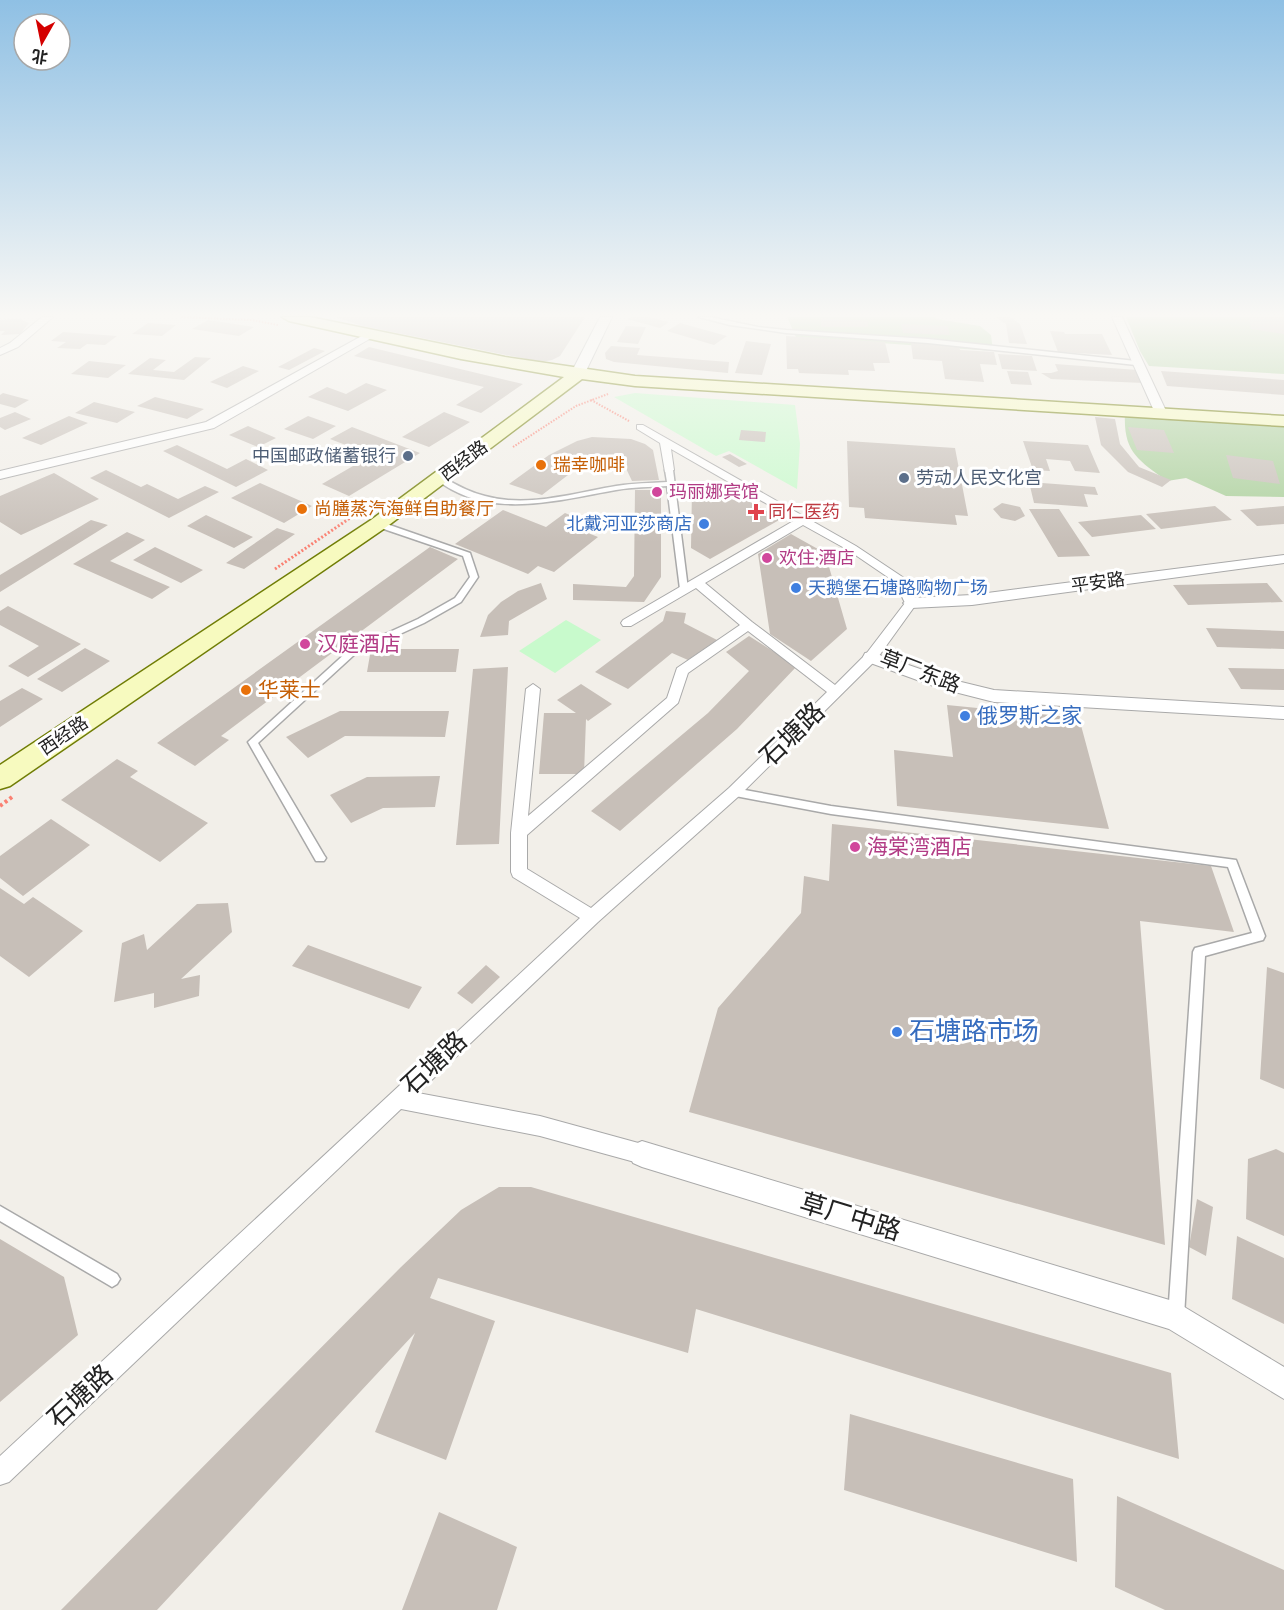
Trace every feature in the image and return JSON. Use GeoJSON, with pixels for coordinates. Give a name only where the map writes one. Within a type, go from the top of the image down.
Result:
{"type":"FeatureCollection","features":[{"type":"Feature","properties":{"kind":"main road","name":"西经路"},"geometry":{"type":"LineString","coordinates":[[0,779],[378,524],[555,392]]}},
{"type":"Feature","properties":{"kind":"main road"},"geometry":{"type":"LineString","coordinates":[[551,395],[562,392]]}},
{"type":"Feature","properties":{"kind":"main road"},"geometry":{"type":"LineString","coordinates":[[793,392],[1284,421]]}},
{"type":"Feature","properties":{"kind":"street"},"geometry":{"type":"LineString","coordinates":[[0,475],[210,425],[268,392]]}},
{"type":"Feature","properties":{"kind":"street"},"geometry":{"type":"LineString","coordinates":[[1151,392],[1161,413]]}},
{"type":"Feature","properties":{"kind":"street"},"geometry":{"type":"LineString","coordinates":[[640,428],[852,548],[900,580],[911,603]]}},
{"type":"Feature","properties":{"kind":"street"},"geometry":{"type":"LineString","coordinates":[[665,442],[669,470]]}},
{"type":"Feature","properties":{"kind":"street"},"geometry":{"type":"LineString","coordinates":[[627,623],[803,520]]}},
{"type":"Feature","properties":{"kind":"street","name":"平安路"},"geometry":{"type":"LineString","coordinates":[[911,603],[972,600],[1284,559]]}},
{"type":"Feature","properties":{"kind":"street"},"geometry":{"type":"LineString","coordinates":[[698,582],[748,625],[836,692]]}},
{"type":"Feature","properties":{"kind":"street","name":"草厂东路"},"geometry":{"type":"LineString","coordinates":[[911,603],[871,657],[945,684],[994,696],[1284,713]]}},
{"type":"Feature","properties":{"kind":"street"},"geometry":{"type":"LineString","coordinates":[[519,833],[673,700],[682,671],[748,625]]}},
{"type":"Feature","properties":{"kind":"street","name":"石塘路"},"geometry":{"type":"LineString","coordinates":[[0,1473],[592,917],[734,792],[871,657]]}},
{"type":"Feature","properties":{"kind":"street"},"geometry":{"type":"LineString","coordinates":[[533,689],[519,833],[519,872],[592,917]]}},
{"type":"Feature","properties":{"kind":"street","name":"草厂中路"},"geometry":{"type":"LineString","coordinates":[[398,1099],[540,1126],[642,1154],[1176,1317],[1284,1384]]}},
{"type":"Feature","properties":{"kind":"lane"},"geometry":{"type":"LineString","coordinates":[[669,470],[684,589]]}},
{"type":"Feature","properties":{"kind":"lane"},"geometry":{"type":"LineString","coordinates":[[440,479],[477,497],[513,503],[546,503],[618,487],[671,484]]}},
{"type":"Feature","properties":{"kind":"lane"},"geometry":{"type":"LineString","coordinates":[[320,858],[253,742],[351,653],[421,621],[458,600],[474,577],[467,555],[378,524]]}},
{"type":"Feature","properties":{"kind":"lane"},"geometry":{"type":"LineString","coordinates":[[734,792],[831,810],[1232,863],[1259,936],[1199,952],[1176,1317]]}},
{"type":"Feature","properties":{"kind":"lane"},"geometry":{"type":"LineString","coordinates":[[0,1213],[112,1279]]}},
{"type":"Feature","properties":{"kind":"path"},"geometry":{"type":"LineString","coordinates":[[508,450],[554,419],[590,400],[614,393]]}},
{"type":"Feature","properties":{"kind":"path"},"geometry":{"type":"LineString","coordinates":[[590,400],[640,428]]}},
{"type":"Feature","properties":{"kind":"path"},"geometry":{"type":"LineString","coordinates":[[274,569],[382,497]]}},
{"type":"Feature","properties":{"kind":"path"},"geometry":{"type":"LineString","coordinates":[[0,806],[19,792]]}},
{"type":"Feature","properties":{"kind":"green space"},"geometry":{"type":"Polygon","coordinates":[[[635,393],[795,405],[800,444],[797,489],[729,451],[716,456],[614,397],[635,393]]]}},
{"type":"Feature","properties":{"kind":"green space"},"geometry":{"type":"Polygon","coordinates":[[[1125,413],[1284,423],[1284,497],[1226,496],[1186,478],[1167,481],[1134,454],[1127,437],[1125,413]]]}},
{"type":"Feature","properties":{"kind":"green space"},"geometry":{"type":"Polygon","coordinates":[[[566,620],[601,640],[555,673],[519,651],[566,620]]]}},
{"type":"Feature","properties":{"kind":"building"},"geometry":{"type":"Polygon","coordinates":[[[317,392],[346,394],[383,392],[348,411],[308,397],[317,392]]]}},
{"type":"Feature","properties":{"kind":"building"},"geometry":{"type":"Polygon","coordinates":[[[476,392],[511,392],[481,413],[456,405],[476,392]]]}},
{"type":"Feature","properties":{"kind":"building"},"geometry":{"type":"Polygon","coordinates":[[[1247,392],[1284,392],[1284,395],[1247,392]]]}},
{"type":"Feature","properties":{"kind":"building"},"geometry":{"type":"Polygon","coordinates":[[[3,393],[29,400],[15,408],[0,404],[0,395],[3,393]]]}},
{"type":"Feature","properties":{"kind":"building"},"geometry":{"type":"Polygon","coordinates":[[[155,397],[204,409],[187,419],[137,406],[155,397]]]}},
{"type":"Feature","properties":{"kind":"building"},"geometry":{"type":"Polygon","coordinates":[[[94,402],[135,412],[117,423],[75,413],[94,402]]]}},
{"type":"Feature","properties":{"kind":"building"},"geometry":{"type":"Polygon","coordinates":[[[15,412],[31,419],[5,430],[0,427],[0,418],[15,412]]]}},
{"type":"Feature","properties":{"kind":"building"},"geometry":{"type":"Polygon","coordinates":[[[444,412],[470,422],[429,447],[402,437],[444,412]]]}},
{"type":"Feature","properties":{"kind":"building"},"geometry":{"type":"Polygon","coordinates":[[[69,416],[88,423],[41,445],[22,438],[69,416]]]}},
{"type":"Feature","properties":{"kind":"building"},"geometry":{"type":"Polygon","coordinates":[[[308,416],[336,426],[313,439],[284,429],[308,416]]]}},
{"type":"Feature","properties":{"kind":"building"},"geometry":{"type":"Polygon","coordinates":[[[1095,417],[1115,419],[1120,444],[1139,467],[1171,480],[1162,487],[1128,472],[1101,445],[1095,417]]]}},
{"type":"Feature","properties":{"kind":"building"},"geometry":{"type":"Polygon","coordinates":[[[248,426],[276,438],[258,447],[229,435],[248,426]]]}},
{"type":"Feature","properties":{"kind":"building"},"geometry":{"type":"Polygon","coordinates":[[[352,427],[420,453],[349,496],[322,484],[372,455],[330,439],[352,427]]]}},
{"type":"Feature","properties":{"kind":"building"},"geometry":{"type":"Polygon","coordinates":[[[1128,427],[1164,430],[1174,453],[1137,450],[1128,427]]]}},
{"type":"Feature","properties":{"kind":"building"},"geometry":{"type":"Polygon","coordinates":[[[741,430],[766,432],[765,442],[739,440],[741,430]]]}},
{"type":"Feature","properties":{"kind":"building"},"geometry":{"type":"Polygon","coordinates":[[[592,437],[631,439],[645,444],[653,450],[659,480],[632,481],[623,462],[596,457],[583,460],[581,465],[542,495],[509,484],[549,455],[577,441],[592,437]]]}},
{"type":"Feature","properties":{"kind":"building","name":"劳动人民文化宫"},"geometry":{"type":"Polygon","coordinates":[[[847,441],[955,448],[968,516],[955,515],[957,525],[865,518],[864,508],[849,507],[847,441]]]}},
{"type":"Feature","properties":{"kind":"building"},"geometry":{"type":"Polygon","coordinates":[[[1023,441],[1088,445],[1100,473],[1075,471],[1070,461],[1046,459],[1050,471],[1033,470],[1023,441]]]}},
{"type":"Feature","properties":{"kind":"building"},"geometry":{"type":"Polygon","coordinates":[[[177,445],[227,469],[246,459],[268,470],[236,487],[163,451],[177,445]]]}},
{"type":"Feature","properties":{"kind":"building"},"geometry":{"type":"Polygon","coordinates":[[[730,454],[747,464],[739,467],[722,457],[730,454]]]}},
{"type":"Feature","properties":{"kind":"building"},"geometry":{"type":"Polygon","coordinates":[[[1226,455],[1273,461],[1280,484],[1233,478],[1226,455]]]}},
{"type":"Feature","properties":{"kind":"building"},"geometry":{"type":"Polygon","coordinates":[[[106,470],[141,487],[147,484],[178,499],[205,486],[219,492],[169,518],[90,478],[106,470]]]}},
{"type":"Feature","properties":{"kind":"building"},"geometry":{"type":"Polygon","coordinates":[[[54,473],[99,499],[21,535],[0,522],[0,496],[54,473]]]}},
{"type":"Feature","properties":{"kind":"building"},"geometry":{"type":"Polygon","coordinates":[[[712,481],[781,519],[710,559],[691,548],[692,489],[712,481]]]}},
{"type":"Feature","properties":{"kind":"building"},"geometry":{"type":"Polygon","coordinates":[[[1029,482],[1095,487],[1098,495],[1084,494],[1088,507],[1034,503],[1029,482]]]}},
{"type":"Feature","properties":{"kind":"building"},"geometry":{"type":"Polygon","coordinates":[[[260,483],[312,506],[284,523],[231,498],[260,483]]]}},
{"type":"Feature","properties":{"kind":"building"},"geometry":{"type":"Polygon","coordinates":[[[635,490],[661,490],[661,577],[644,602],[573,600],[573,584],[626,587],[634,576],[635,490]]]}},
{"type":"Feature","properties":{"kind":"building"},"geometry":{"type":"Polygon","coordinates":[[[1002,503],[1020,507],[1025,516],[1015,521],[1001,518],[993,509],[1002,503]]]}},
{"type":"Feature","properties":{"kind":"building"},"geometry":{"type":"Polygon","coordinates":[[[1215,506],[1232,520],[1161,529],[1146,514],[1215,506]]]}},
{"type":"Feature","properties":{"kind":"building"},"geometry":{"type":"Polygon","coordinates":[[[1284,506],[1284,524],[1257,526],[1240,510],[1284,506]]]}},
{"type":"Feature","properties":{"kind":"building"},"geometry":{"type":"Polygon","coordinates":[[[1029,509],[1059,509],[1090,556],[1058,557],[1029,509]]]}},
{"type":"Feature","properties":{"kind":"building"},"geometry":{"type":"Polygon","coordinates":[[[503,510],[546,527],[565,513],[582,520],[573,527],[598,537],[554,572],[538,566],[528,574],[455,544],[503,510]]]}},
{"type":"Feature","properties":{"kind":"building"},"geometry":{"type":"Polygon","coordinates":[[[206,515],[253,537],[234,548],[187,526],[206,515]]]}},
{"type":"Feature","properties":{"kind":"building"},"geometry":{"type":"Polygon","coordinates":[[[1141,515],[1156,529],[1092,537],[1078,522],[1141,515]]]}},
{"type":"Feature","properties":{"kind":"building"},"geometry":{"type":"Polygon","coordinates":[[[91,520],[108,525],[0,592],[0,575],[91,520]]]}},
{"type":"Feature","properties":{"kind":"building"},"geometry":{"type":"Polygon","coordinates":[[[277,528],[295,534],[244,569],[226,563],[277,528]]]}},
{"type":"Feature","properties":{"kind":"building"},"geometry":{"type":"Polygon","coordinates":[[[127,532],[145,540],[110,561],[170,587],[152,599],[73,564],[127,532]]]}},
{"type":"Feature","properties":{"kind":"building"},"geometry":{"type":"Polygon","coordinates":[[[791,534],[825,553],[847,629],[811,661],[770,634],[758,554],[791,534]]]}},
{"type":"Feature","properties":{"kind":"building"},"geometry":{"type":"Polygon","coordinates":[[[155,547],[203,570],[181,583],[133,560],[155,547]]]}},
{"type":"Feature","properties":{"kind":"building"},"geometry":{"type":"Polygon","coordinates":[[[430,547],[458,559],[221,736],[229,740],[195,766],[157,743],[430,547]]]}},
{"type":"Feature","properties":{"kind":"building"},"geometry":{"type":"Polygon","coordinates":[[[541,583],[547,599],[509,621],[508,635],[480,637],[488,615],[501,602],[518,591],[541,583]]]}},
{"type":"Feature","properties":{"kind":"building"},"geometry":{"type":"Polygon","coordinates":[[[1267,583],[1283,602],[1188,605],[1173,585],[1267,583]]]}},
{"type":"Feature","properties":{"kind":"building"},"geometry":{"type":"Polygon","coordinates":[[[8,606],[81,644],[28,677],[8,666],[39,646],[0,625],[0,611],[8,606]]]}},
{"type":"Feature","properties":{"kind":"building"},"geometry":{"type":"Polygon","coordinates":[[[666,611],[686,613],[684,623],[717,640],[688,660],[672,653],[628,689],[595,672],[663,621],[666,611]]]}},
{"type":"Feature","properties":{"kind":"building"},"geometry":{"type":"Polygon","coordinates":[[[1206,628],[1284,631],[1284,649],[1217,647],[1206,628]]]}},
{"type":"Feature","properties":{"kind":"building"},"geometry":{"type":"Polygon","coordinates":[[[749,636],[797,666],[737,729],[620,831],[591,811],[708,713],[749,671],[726,652],[749,636]]]}},
{"type":"Feature","properties":{"kind":"building"},"geometry":{"type":"Polygon","coordinates":[[[85,648],[110,661],[62,692],[37,679],[85,648]]]}},
{"type":"Feature","properties":{"kind":"building"},"geometry":{"type":"Polygon","coordinates":[[[371,649],[459,649],[456,672],[367,672],[371,649]]]}},
{"type":"Feature","properties":{"kind":"building"},"geometry":{"type":"Polygon","coordinates":[[[508,667],[499,844],[456,845],[473,669],[508,667]]]}},
{"type":"Feature","properties":{"kind":"building"},"geometry":{"type":"Polygon","coordinates":[[[1228,668],[1284,669],[1284,690],[1241,689],[1228,668]]]}},
{"type":"Feature","properties":{"kind":"building"},"geometry":{"type":"Polygon","coordinates":[[[581,684],[612,704],[588,721],[586,719],[584,774],[539,774],[544,713],[576,713],[557,700],[581,684]]]}},
{"type":"Feature","properties":{"kind":"building"},"geometry":{"type":"Polygon","coordinates":[[[22,688],[43,699],[0,727],[0,701],[22,688]]]}},
{"type":"Feature","properties":{"kind":"building"},"geometry":{"type":"Polygon","coordinates":[[[947,705],[1079,718],[1109,829],[897,806],[894,750],[953,757],[947,705]]]}},
{"type":"Feature","properties":{"kind":"building"},"geometry":{"type":"Polygon","coordinates":[[[340,711],[449,711],[445,737],[345,736],[308,758],[286,737],[340,711]]]}},
{"type":"Feature","properties":{"kind":"building"},"geometry":{"type":"Polygon","coordinates":[[[117,759],[138,771],[130,777],[208,823],[160,862],[61,800],[117,759]]]}},
{"type":"Feature","properties":{"kind":"building"},"geometry":{"type":"Polygon","coordinates":[[[440,776],[435,807],[383,808],[351,823],[330,795],[367,777],[440,776]]]}},
{"type":"Feature","properties":{"kind":"building"},"geometry":{"type":"Polygon","coordinates":[[[51,819],[90,845],[23,896],[0,878],[0,856],[51,819]]]}},
{"type":"Feature","properties":{"kind":"building"},"geometry":{"type":"Polygon","coordinates":[[[832,824],[1211,866],[1234,932],[1140,921],[1165,1245],[689,1112],[718,1008],[801,913],[804,876],[829,881],[832,824]]]}},
{"type":"Feature","properties":{"kind":"building"},"geometry":{"type":"Polygon","coordinates":[[[0,888],[24,904],[33,897],[83,931],[29,977],[0,956],[0,888]]]}},
{"type":"Feature","properties":{"kind":"building"},"geometry":{"type":"Polygon","coordinates":[[[228,903],[232,932],[181,979],[200,975],[199,996],[154,1008],[154,993],[114,1002],[122,943],[144,934],[147,950],[197,904],[228,903]]]}},
{"type":"Feature","properties":{"kind":"building"},"geometry":{"type":"Polygon","coordinates":[[[308,945],[422,987],[409,1009],[292,966],[308,945]]]}},
{"type":"Feature","properties":{"kind":"building"},"geometry":{"type":"Polygon","coordinates":[[[486,965],[500,977],[472,1004],[457,993],[486,965]]]}},
{"type":"Feature","properties":{"kind":"building"},"geometry":{"type":"Polygon","coordinates":[[[1267,967],[1284,973],[1284,1089],[1260,1079],[1267,967]]]}},
{"type":"Feature","properties":{"kind":"building"},"geometry":{"type":"Polygon","coordinates":[[[1276,1149],[1284,1153],[1284,1236],[1246,1219],[1248,1159],[1276,1149]]]}},
{"type":"Feature","properties":{"kind":"building"},"geometry":{"type":"Polygon","coordinates":[[[499,1187],[531,1187],[1171,1373],[1179,1459],[696,1309],[688,1353],[438,1278],[430,1298],[495,1321],[446,1460],[375,1432],[415,1333],[157,1610],[61,1610],[401,1267],[461,1210],[499,1187]]]}},
{"type":"Feature","properties":{"kind":"building"},"geometry":{"type":"Polygon","coordinates":[[[1197,1199],[1213,1207],[1206,1256],[1189,1247],[1197,1199]]]}},
{"type":"Feature","properties":{"kind":"building"},"geometry":{"type":"Polygon","coordinates":[[[1237,1236],[1284,1258],[1284,1324],[1232,1299],[1237,1236]]]}},
{"type":"Feature","properties":{"kind":"building"},"geometry":{"type":"Polygon","coordinates":[[[0,1239],[64,1277],[78,1335],[0,1402],[0,1239]]]}},
{"type":"Feature","properties":{"kind":"building"},"geometry":{"type":"Polygon","coordinates":[[[850,1414],[1073,1479],[1077,1562],[844,1490],[850,1414]]]}},
{"type":"Feature","properties":{"kind":"building"},"geometry":{"type":"Polygon","coordinates":[[[1117,1496],[1284,1570],[1284,1610],[1165,1610],[1115,1587],[1117,1496]]]}},
{"type":"Feature","properties":{"kind":"building"},"geometry":{"type":"Polygon","coordinates":[[[439,1512],[517,1547],[497,1610],[402,1610],[439,1512]]]}},
{"type":"Feature","properties":{"kind":"place","name":"中国邮政储蓄银行"},"geometry":{"type":"Point","coordinates":[408,456]}},
{"type":"Feature","properties":{"kind":"place","name":"瑞幸咖啡"},"geometry":{"type":"Point","coordinates":[541,465]}},
{"type":"Feature","properties":{"kind":"place","name":"劳动人民文化宫"},"geometry":{"type":"Point","coordinates":[904,478]}},
{"type":"Feature","properties":{"kind":"place","name":"玛丽娜宾馆"},"geometry":{"type":"Point","coordinates":[657,492]}},
{"type":"Feature","properties":{"kind":"place","name":"尚膳蒸汽海鲜自助餐厅"},"geometry":{"type":"Point","coordinates":[302,509]}},
{"type":"Feature","properties":{"kind":"place","name":"同仁医药"},"geometry":{"type":"Point","coordinates":[756,512]}},
{"type":"Feature","properties":{"kind":"place","name":"北戴河亚莎商店"},"geometry":{"type":"Point","coordinates":[704,524]}},
{"type":"Feature","properties":{"kind":"place","name":"欢住·酒店"},"geometry":{"type":"Point","coordinates":[767,558]}},
{"type":"Feature","properties":{"kind":"place","name":"天鹅堡石塘路购物广场"},"geometry":{"type":"Point","coordinates":[796,588]}},
{"type":"Feature","properties":{"kind":"place","name":"汉庭酒店"},"geometry":{"type":"Point","coordinates":[305,644]}},
{"type":"Feature","properties":{"kind":"place","name":"华莱士"},"geometry":{"type":"Point","coordinates":[246,690]}},
{"type":"Feature","properties":{"kind":"place","name":"俄罗斯之家"},"geometry":{"type":"Point","coordinates":[965,716]}},
{"type":"Feature","properties":{"kind":"place","name":"海棠湾酒店"},"geometry":{"type":"Point","coordinates":[855,847]}},
{"type":"Feature","properties":{"kind":"place","name":"石塘路市场"},"geometry":{"type":"Point","coordinates":[897,1032]}}]}
